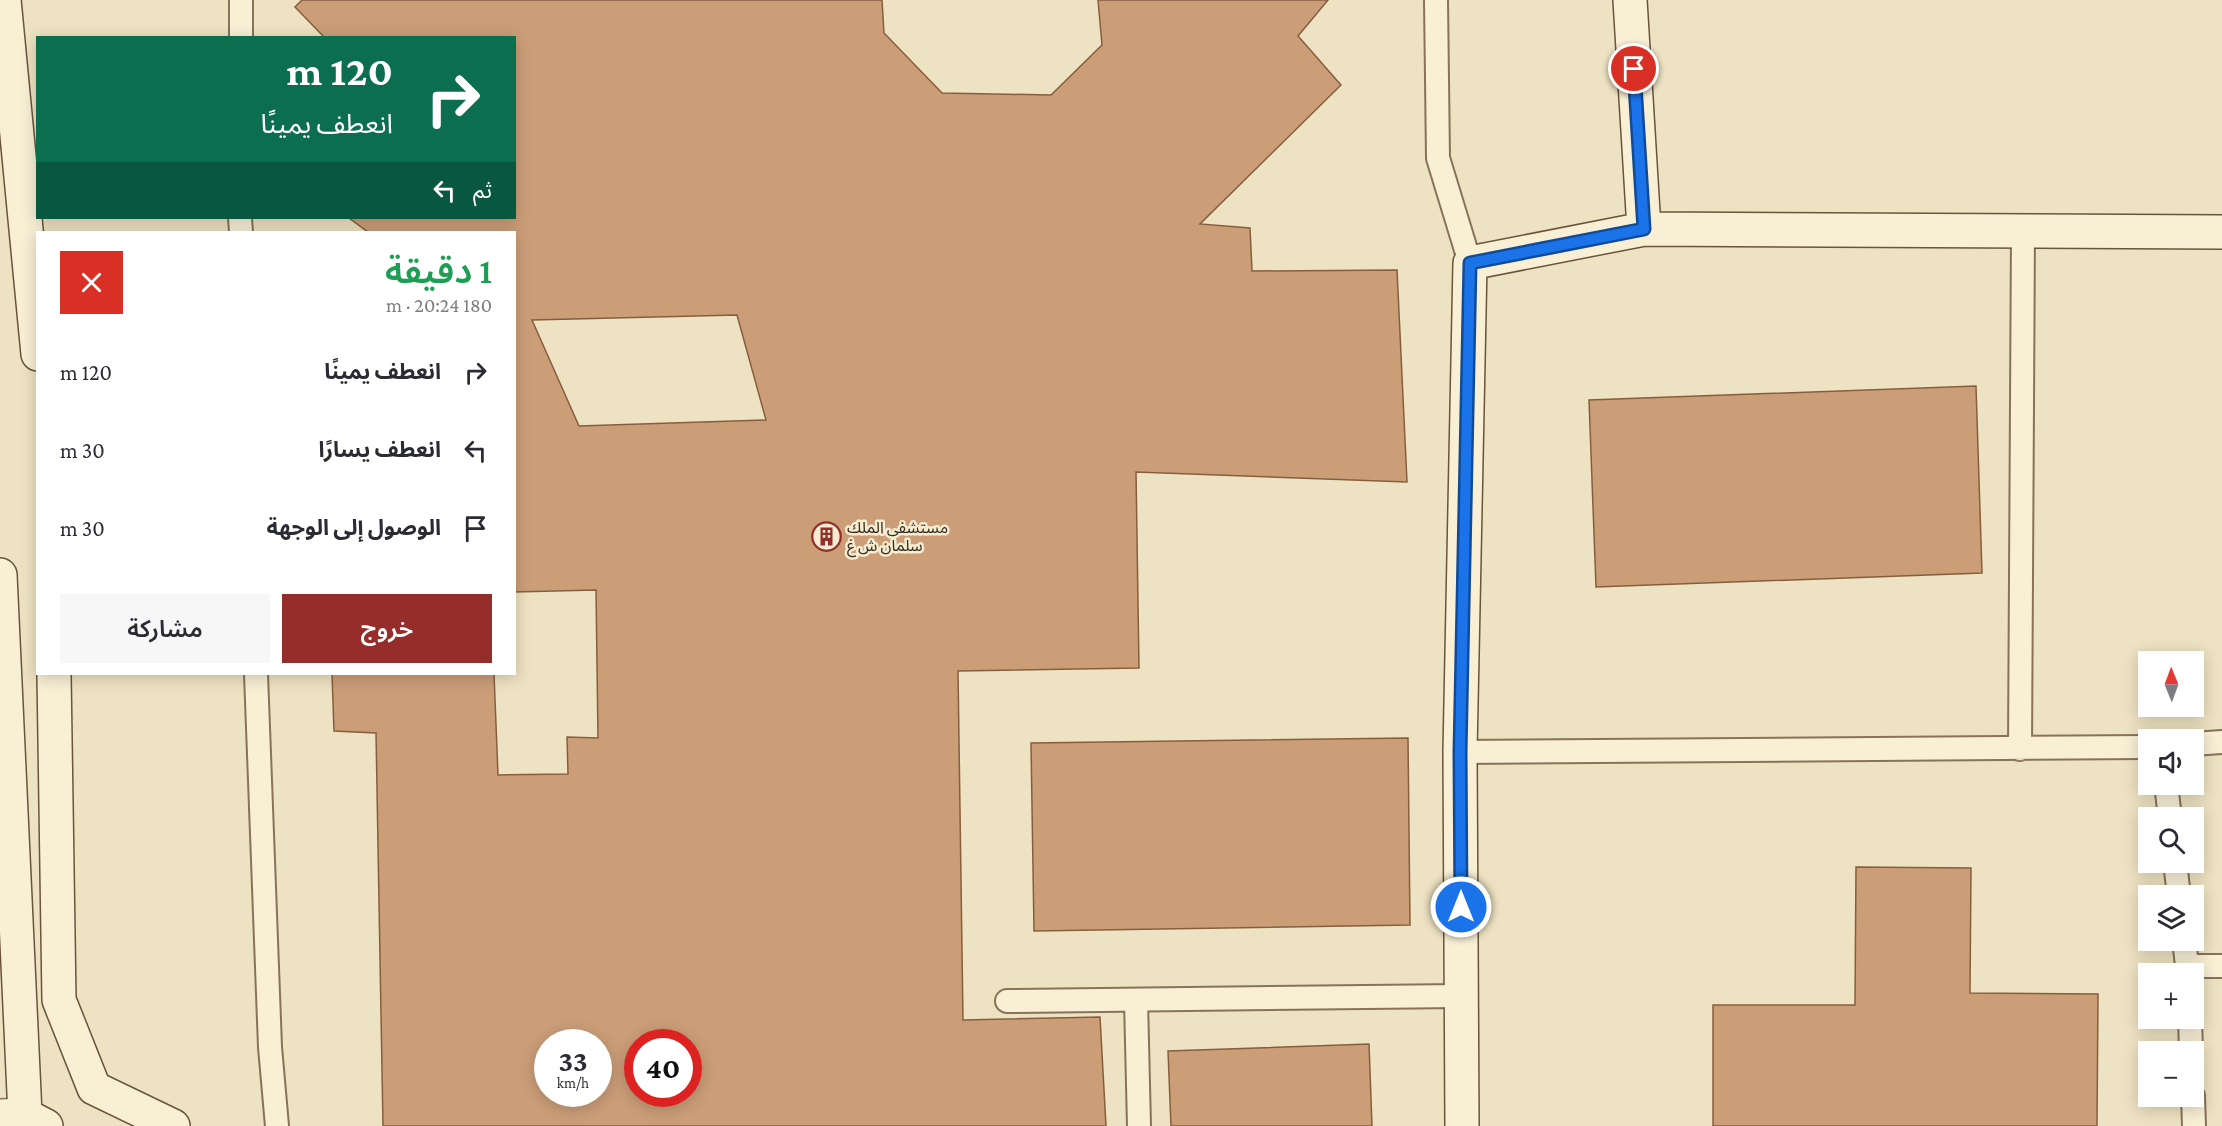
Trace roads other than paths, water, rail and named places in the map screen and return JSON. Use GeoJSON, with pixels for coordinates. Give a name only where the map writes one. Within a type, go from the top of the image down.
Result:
{"type":"FeatureCollection","features":[{"type":"Feature","properties":{"kind":"street"},"geometry":{"type":"LineString","coordinates":[[4,0],[30,213],[36,319]]}},
{"type":"Feature","properties":{"kind":"street"},"geometry":{"type":"LineString","coordinates":[[1630,0],[1644,229]]}},
{"type":"Feature","properties":{"kind":"street"},"geometry":{"type":"LineString","coordinates":[[1462,1126],[1460,752],[1470,263],[1644,229],[2222,232]]}},
{"type":"Feature","properties":{"kind":"street"},"geometry":{"type":"LineString","coordinates":[[0,574],[24,1119]]}},
{"type":"Feature","properties":{"kind":"street"},"geometry":{"type":"LineString","coordinates":[[54,675],[60,1000],[94,1088],[173,1126]]}},
{"type":"Feature","properties":{"kind":"lane"},"geometry":{"type":"LineString","coordinates":[[241,0],[241,36]]}},
{"type":"Feature","properties":{"kind":"lane"},"geometry":{"type":"LineString","coordinates":[[1436,0],[1438,158],[1470,263]]}},
{"type":"Feature","properties":{"kind":"lane"},"geometry":{"type":"LineString","coordinates":[[2020,749],[2023,231]]}},
{"type":"Feature","properties":{"kind":"lane"},"geometry":{"type":"LineString","coordinates":[[256,675],[270,1047],[277,1126]]}},
{"type":"Feature","properties":{"kind":"lane"},"geometry":{"type":"LineString","coordinates":[[2204,743],[2222,742]]}},
{"type":"Feature","properties":{"kind":"lane"},"geometry":{"type":"LineString","coordinates":[[1460,752],[2138,747]]}},
{"type":"Feature","properties":{"kind":"lane"},"geometry":{"type":"LineString","coordinates":[[2204,968],[2222,966]]}},
{"type":"Feature","properties":{"kind":"lane"},"geometry":{"type":"LineString","coordinates":[[1007,1001],[1461,996]]}},
{"type":"Feature","properties":{"kind":"lane"},"geometry":{"type":"LineString","coordinates":[[1136,1000],[1139,1126]]}},
{"type":"Feature","properties":{"kind":"lane"},"geometry":{"type":"LineString","coordinates":[[2193,1107],[2194,1126]]}},
{"type":"Feature","properties":{"kind":"place","name":"مستشفى الملك سلمان ش غ"},"geometry":{"type":"Point","coordinates":[826,536]}}]}
